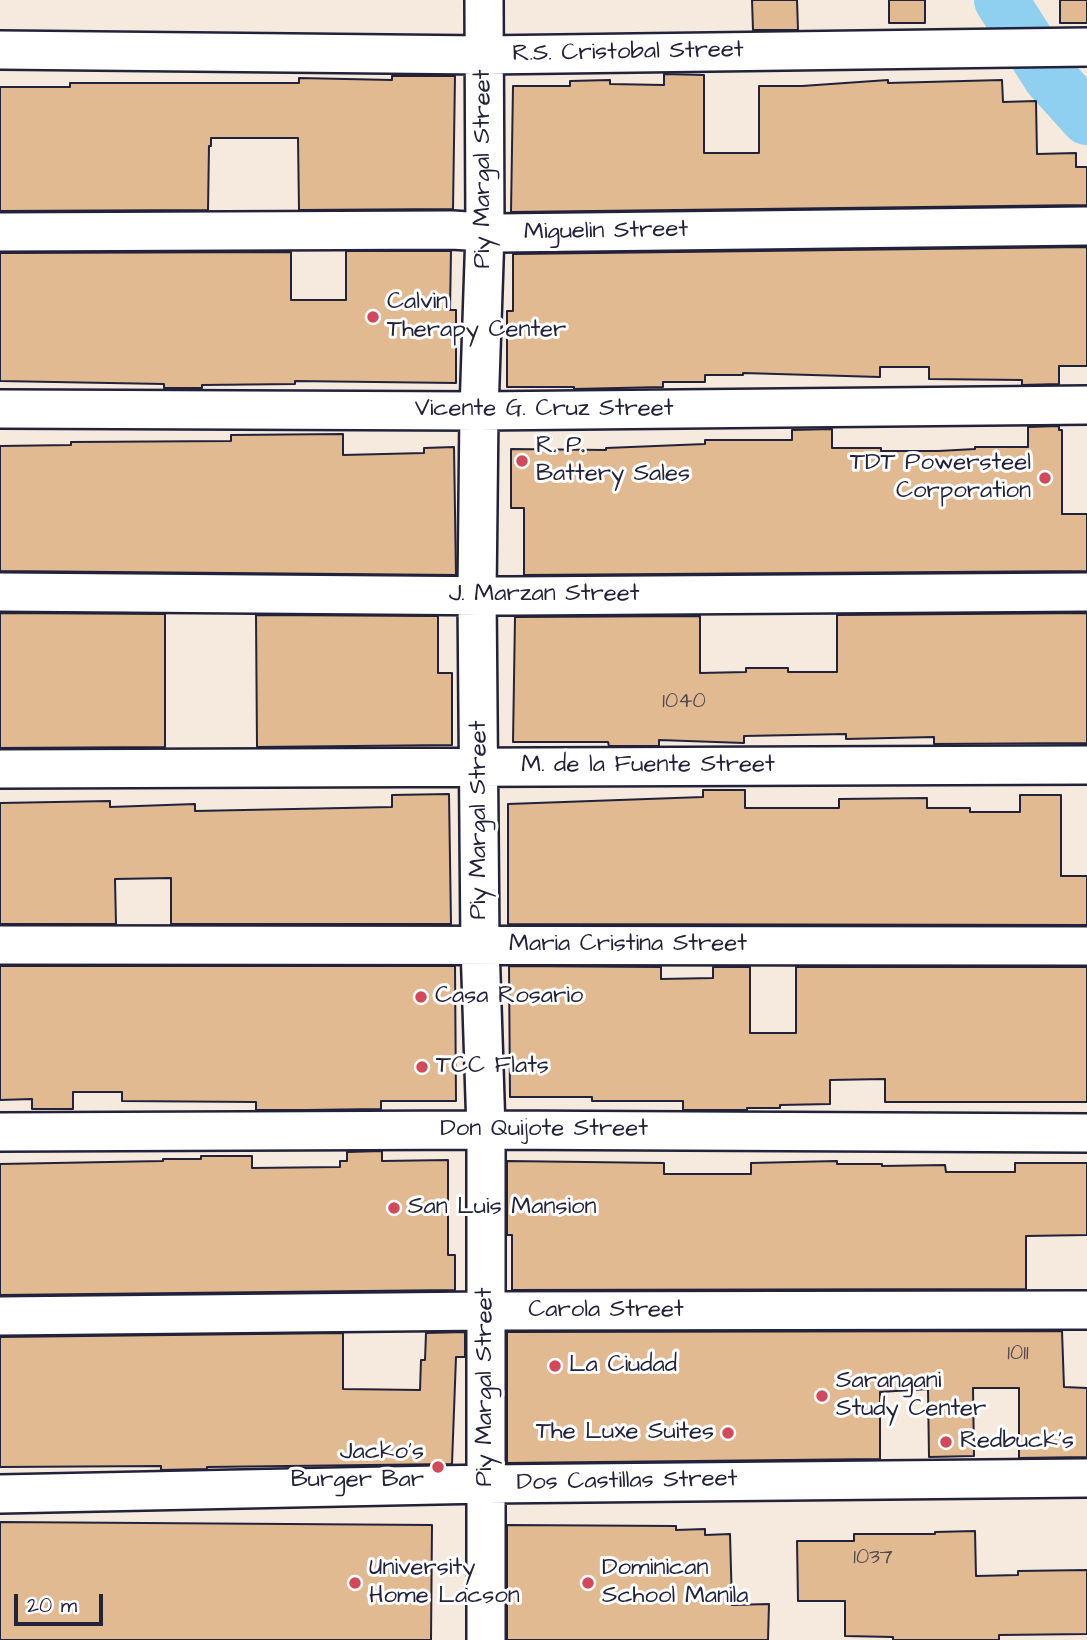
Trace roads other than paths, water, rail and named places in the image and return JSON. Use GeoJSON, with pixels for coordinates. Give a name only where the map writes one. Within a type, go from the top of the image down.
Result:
{"type":"FeatureCollection","features":[{"type":"Feature","properties":{"kind":"street","name":"Piy Margal Street"},"geometry":{"type":"LineString","coordinates":[[484,0],[485,232],[477,595],[480,945],[486,1130],[486,1640]]}},
{"type":"Feature","properties":{"kind":"street","name":"R.S. Cristobal Street"},"geometry":{"type":"LineString","coordinates":[[0,50],[485,55],[1075,47]]}},
{"type":"Feature","properties":{"kind":"street","name":"Miguelin Street"},"geometry":{"type":"LineString","coordinates":[[0,232],[485,232],[1087,226]]}},
{"type":"Feature","properties":{"kind":"street","name":"Vicente G. Cruz Street"},"geometry":{"type":"LineString","coordinates":[[0,409],[479,411],[1087,405]]}},
{"type":"Feature","properties":{"kind":"street","name":"J. Marzan Street"},"geometry":{"type":"LineString","coordinates":[[0,592],[477,595],[1087,592]]}},
{"type":"Feature","properties":{"kind":"street","name":"M. de la Fuente Street"},"geometry":{"type":"LineString","coordinates":[[0,769],[1087,765]]}},
{"type":"Feature","properties":{"kind":"street","name":"Maria Cristina Street"},"geometry":{"type":"LineString","coordinates":[[0,945],[1087,946]]}},
{"type":"Feature","properties":{"kind":"street","name":"Don Quijote Street"},"geometry":{"type":"LineString","coordinates":[[0,1132],[486,1130],[1087,1133]]}},
{"type":"Feature","properties":{"kind":"street","name":"Carola Street"},"geometry":{"type":"LineString","coordinates":[[0,1316],[486,1311],[1087,1310]]}},
{"type":"Feature","properties":{"kind":"street","name":"Dos Castillas Street"},"geometry":{"type":"LineString","coordinates":[[0,1494],[486,1484],[1087,1478]]}},
{"type":"Feature","properties":{"kind":"waterway"},"geometry":{"type":"LineString","coordinates":[[1001,0],[1050,77],[1087,118]]}},
{"type":"Feature","properties":{"kind":"place","name":"Calvin Therapy Center"},"geometry":{"type":"Point","coordinates":[373,317]}},
{"type":"Feature","properties":{"kind":"place","name":"R. P. Battery Sales"},"geometry":{"type":"Point","coordinates":[522,461]}},
{"type":"Feature","properties":{"kind":"place","name":"TDT Powersteel Corporation"},"geometry":{"type":"Point","coordinates":[1045,478]}},
{"type":"Feature","properties":{"kind":"place","name":"Casa Rosario"},"geometry":{"type":"Point","coordinates":[421,997]}},
{"type":"Feature","properties":{"kind":"place","name":"TCC Flats"},"geometry":{"type":"Point","coordinates":[422,1067]}},
{"type":"Feature","properties":{"kind":"place","name":"San Luis Mansion"},"geometry":{"type":"Point","coordinates":[394,1208]}},
{"type":"Feature","properties":{"kind":"place","name":"La Ciudad"},"geometry":{"type":"Point","coordinates":[555,1366]}},
{"type":"Feature","properties":{"kind":"place","name":"Sarangani Study Center"},"geometry":{"type":"Point","coordinates":[822,1396]}},
{"type":"Feature","properties":{"kind":"place","name":"The Luxe Suites"},"geometry":{"type":"Point","coordinates":[728,1433]}},
{"type":"Feature","properties":{"kind":"place","name":"Redbuck's"},"geometry":{"type":"Point","coordinates":[946,1442]}},
{"type":"Feature","properties":{"kind":"place","name":"Jacko's Burger Bar"},"geometry":{"type":"Point","coordinates":[438,1467]}},
{"type":"Feature","properties":{"kind":"place","name":"University Home Lacson"},"geometry":{"type":"Point","coordinates":[355,1583]}},
{"type":"Feature","properties":{"kind":"place","name":"Dominican School Manila"},"geometry":{"type":"Point","coordinates":[588,1583]}}]}
